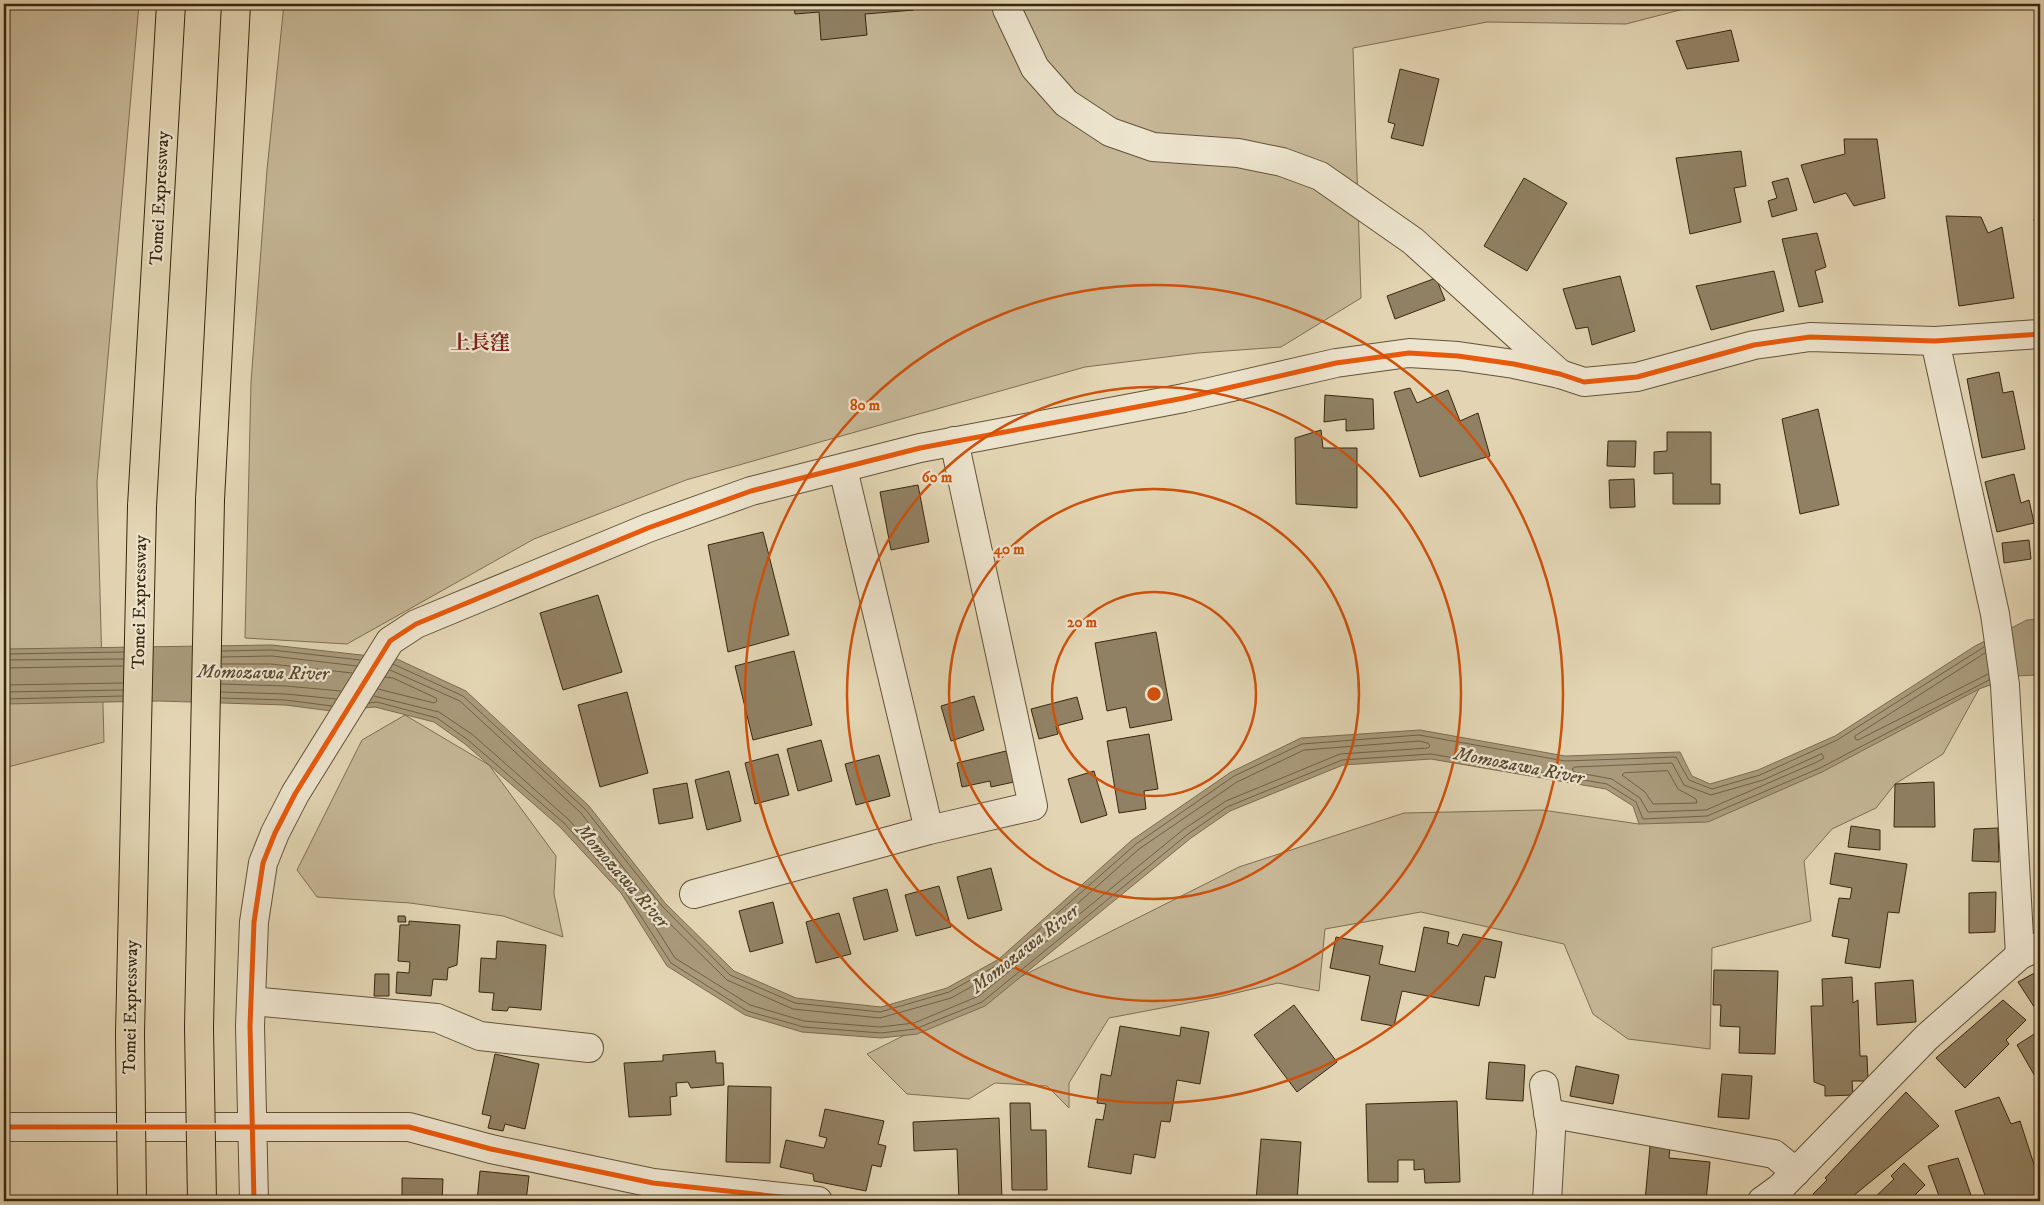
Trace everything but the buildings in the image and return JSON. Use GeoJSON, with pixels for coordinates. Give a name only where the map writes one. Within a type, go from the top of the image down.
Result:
{"type":"FeatureCollection","features":[{"type":"Feature","properties":{"kind":"highway","name":"Tomei Expressway"},"geometry":{"type":"LineString","coordinates":[[132,1201],[130,1034],[142,506],[171,4]]}},
{"type":"Feature","properties":{"kind":"highway"},"geometry":{"type":"LineString","coordinates":[[202,1201],[199,1028],[210,500],[236,4]]}},
{"type":"Feature","properties":{"kind":"street"},"geometry":{"type":"LineString","coordinates":[[1007,4],[1007,9],[1035,68],[1066,103],[1110,132],[1153,148],[1238,153],[1282,162],[1320,176],[1413,241],[1560,374]]}},
{"type":"Feature","properties":{"kind":"street"},"geometry":{"type":"LineString","coordinates":[[254,1201],[251,1002],[254,922],[263,863],[275,833],[295,794],[390,641],[416,624],[452,607],[648,528],[751,491],[954,441],[1184,398],[1336,363],[1409,353],[1514,364],[1560,374],[1584,382],[1637,377],[1754,345],[1810,337],[1935,342],[2040,334]]}},
{"type":"Feature","properties":{"kind":"street"},"geometry":{"type":"LineString","coordinates":[[1783,1191],[1927,1037],[2030,951],[2005,685],[1995,614],[1935,342]]}},
{"type":"Feature","properties":{"kind":"street"},"geometry":{"type":"LineString","coordinates":[[694,894],[929,830],[1034,806],[954,441]]}},
{"type":"Feature","properties":{"kind":"street"},"geometry":{"type":"LineString","coordinates":[[843,469],[929,830]]}},
{"type":"Feature","properties":{"kind":"street"},"geometry":{"type":"LineString","coordinates":[[251,1002],[437,1018],[480,1036],[589,1048]]}},
{"type":"Feature","properties":{"kind":"street"},"geometry":{"type":"LineString","coordinates":[[1544,1085],[1551,1131],[1547,1201]]}},
{"type":"Feature","properties":{"kind":"street"},"geometry":{"type":"LineString","coordinates":[[1548,1113],[1774,1154],[1783,1191]]}},
{"type":"Feature","properties":{"kind":"street"},"geometry":{"type":"LineString","coordinates":[[4,1126],[409,1127],[491,1149],[652,1182],[818,1201]]}},
{"type":"Feature","properties":{"kind":"shaded area"},"geometry":{"type":"Polygon","coordinates":[[[4,4],[139,4],[97,482],[104,742],[4,768],[4,4]]]}},
{"type":"Feature","properties":{"kind":"shaded area"},"geometry":{"type":"Polygon","coordinates":[[[284,4],[1703,4],[1626,24],[1487,22],[1353,48],[1361,298],[1281,347],[1198,353],[1085,367],[686,480],[534,539],[347,644],[245,638],[251,382],[267,170],[284,4]]]}},
{"type":"Feature","properties":{"kind":"shaded area"},"geometry":{"type":"Polygon","coordinates":[[[1979,689],[1943,754],[1895,784],[1876,808],[1832,829],[1804,861],[1811,921],[1712,948],[1710,1049],[1628,1039],[1593,1014],[1564,944],[1421,912],[1325,929],[1319,991],[1278,983],[1219,997],[1109,1018],[1069,1083],[1069,1108],[1047,1086],[995,1083],[969,1099],[907,1094],[867,1054],[1239,867],[1404,813],[1542,810],[1639,824],[1979,689]]]}},
{"type":"Feature","properties":{"kind":"shaded area"},"geometry":{"type":"Polygon","coordinates":[[[405,715],[489,765],[556,856],[554,894],[563,937],[503,916],[410,903],[317,897],[297,870],[362,740],[405,715]]]}},
{"type":"Feature","properties":{"kind":"water","name":"Momozawa River"},"geometry":{"type":"Polygon","coordinates":[[[2040,619],[2040,675],[2015,676],[1979,689],[1822,772],[1708,822],[1639,824],[1633,806],[1606,789],[1431,759],[1343,765],[1230,811],[1191,838],[985,1006],[917,1034],[881,1038],[802,1032],[745,1015],[667,966],[621,893],[560,827],[465,744],[434,722],[375,707],[332,711],[285,705],[159,701],[4,704],[4,649],[272,645],[397,659],[466,691],[589,806],[665,903],[734,971],[796,998],[881,1007],[947,988],[999,959],[1132,840],[1231,772],[1301,738],[1420,730],[1565,756],[1680,752],[1692,776],[1710,784],[1758,770],[1835,736],[1975,646],[2027,620],[2040,619]]]}},
{"type":"Feature","properties":{"kind":"cycle path"},"geometry":{"type":"LineString","coordinates":[[254,1201],[250,1026],[254,922],[263,863],[275,833],[295,794],[390,641],[416,624],[648,528],[751,491],[920,448],[1184,398],[1336,363],[1409,353],[1458,356],[1514,364],[1560,374],[1584,382],[1637,377],[1754,345],[1810,337],[1935,341],[2040,334]]}},
{"type":"Feature","properties":{"kind":"cycle path"},"geometry":{"type":"LineString","coordinates":[[4,1127],[409,1127],[491,1149],[653,1183],[818,1201]]}},
{"type":"Feature","properties":{"kind":"district","name":"上長窪"},"geometry":{"type":"Point","coordinates":[480,343]}}]}
